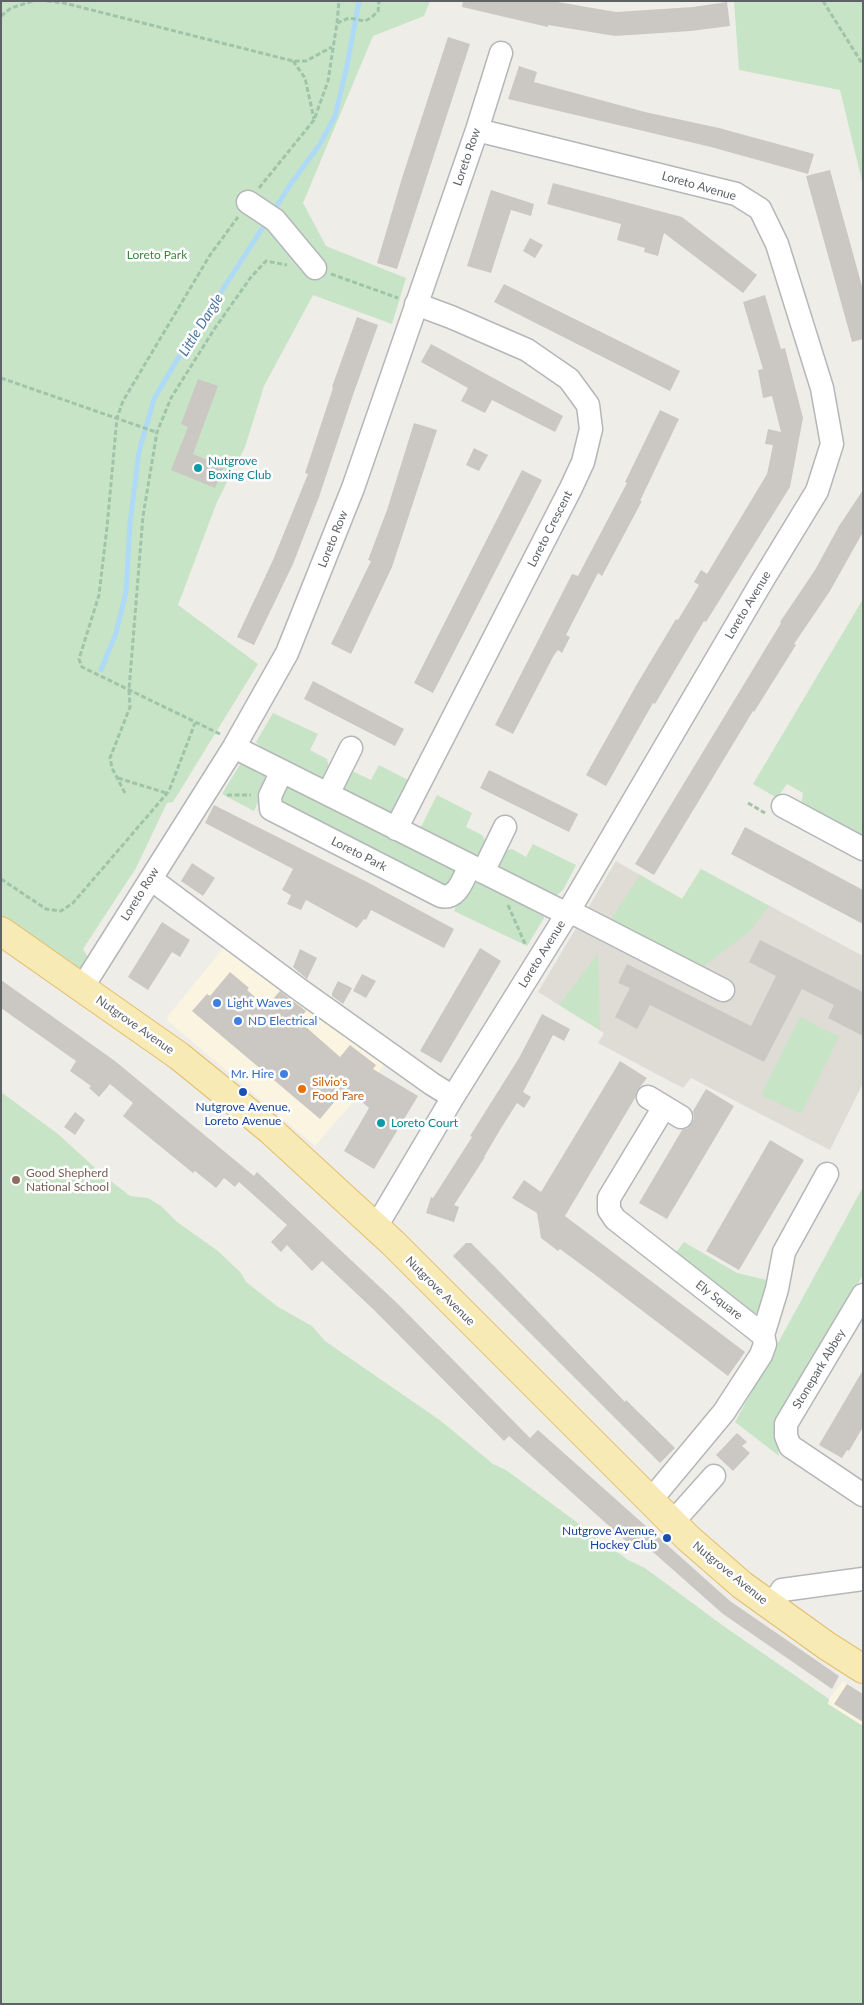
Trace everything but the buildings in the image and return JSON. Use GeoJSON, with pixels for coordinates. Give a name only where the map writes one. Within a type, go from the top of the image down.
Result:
{"type":"FeatureCollection","features":[{"type":"Feature","properties":{"kind":"main road","name":"Nutgrove Avenue"},"geometry":{"type":"LineString","coordinates":[[1,931],[178,1056],[262,1123],[376,1227],[672,1523],[742,1585],[863,1669]]}},
{"type":"Feature","properties":{"kind":"street","name":"Loreto Row"},"geometry":{"type":"LineString","coordinates":[[82,988],[234,747],[287,654],[353,488],[477,130],[501,52]]}},
{"type":"Feature","properties":{"kind":"street","name":"Loreto Avenue"},"geometry":{"type":"LineString","coordinates":[[376,1227],[453,1097],[567,914],[817,491],[832,444],[822,388],[777,244],[760,209],[736,194],[477,130]]}},
{"type":"Feature","properties":{"kind":"street"},"geometry":{"type":"LineString","coordinates":[[248,202],[275,220],[316,268]]}},
{"type":"Feature","properties":{"kind":"street","name":"Loreto Crescent"},"geometry":{"type":"LineString","coordinates":[[396,829],[571,488],[583,462],[591,429],[588,405],[569,379],[527,350],[452,317],[416,304]]}},
{"type":"Feature","properties":{"kind":"street"},"geometry":{"type":"LineString","coordinates":[[234,747],[567,914],[577,914],[723,990]]}},
{"type":"Feature","properties":{"kind":"street"},"geometry":{"type":"LineString","coordinates":[[328,794],[351,748]]}},
{"type":"Feature","properties":{"kind":"street","name":"Loreto Park"},"geometry":{"type":"LineString","coordinates":[[282,771],[270,796],[271,809],[441,896],[448,898],[454,895],[483,872]]}},
{"type":"Feature","properties":{"kind":"street"},"geometry":{"type":"LineString","coordinates":[[783,806],[863,849]]}},
{"type":"Feature","properties":{"kind":"street"},"geometry":{"type":"LineString","coordinates":[[483,872],[505,827]]}},
{"type":"Feature","properties":{"kind":"street"},"geometry":{"type":"LineString","coordinates":[[151,878],[300,990],[453,1097]]}},
{"type":"Feature","properties":{"kind":"street","name":"Ely Square"},"geometry":{"type":"LineString","coordinates":[[664,1107],[609,1198],[609,1210],[615,1219],[763,1335]]}},
{"type":"Feature","properties":{"kind":"street"},"geometry":{"type":"LineString","coordinates":[[650,1501],[724,1412],[761,1355],[765,1344],[763,1335],[777,1288],[784,1252],[827,1174]]}},
{"type":"Feature","properties":{"kind":"street","name":"Stonepark Abbey"},"geometry":{"type":"LineString","coordinates":[[863,1295],[786,1424],[786,1436],[790,1446],[863,1495]]}},
{"type":"Feature","properties":{"kind":"street"},"geometry":{"type":"LineString","coordinates":[[672,1523],[714,1476]]}},
{"type":"Feature","properties":{"kind":"street"},"geometry":{"type":"LineString","coordinates":[[771,1606],[782,1590],[863,1578]]}},
{"type":"Feature","properties":{"kind":"path"},"geometry":{"type":"LineString","coordinates":[[1,16],[10,8],[33,1]]}},
{"type":"Feature","properties":{"kind":"path"},"geometry":{"type":"LineString","coordinates":[[48,1],[293,61],[306,62],[332,47]]}},
{"type":"Feature","properties":{"kind":"path"},"geometry":{"type":"LineString","coordinates":[[234,747],[230,738],[82,667],[79,660],[99,595],[117,418],[124,401],[206,263],[248,202],[314,120],[328,81],[339,1]]}},
{"type":"Feature","properties":{"kind":"path"},"geometry":{"type":"LineString","coordinates":[[337,23],[349,18],[365,21],[378,11],[379,1]]}},
{"type":"Feature","properties":{"kind":"path"},"geometry":{"type":"LineString","coordinates":[[824,1],[863,65]]}},
{"type":"Feature","properties":{"kind":"path"},"geometry":{"type":"LineString","coordinates":[[293,61],[305,78],[314,120]]}},
{"type":"Feature","properties":{"kind":"path"},"geometry":{"type":"LineString","coordinates":[[125,792],[112,768],[110,758],[130,707],[129,690],[143,516],[157,432],[170,398],[215,328],[251,277],[266,261],[316,268],[416,304]]}},
{"type":"Feature","properties":{"kind":"path"},"geometry":{"type":"LineString","coordinates":[[1,378],[157,432]]}},
{"type":"Feature","properties":{"kind":"path"},"geometry":{"type":"LineString","coordinates":[[1,879],[46,909],[61,911],[73,904],[167,794],[196,723]]}},
{"type":"Feature","properties":{"kind":"path"},"geometry":{"type":"LineString","coordinates":[[117,777],[167,794]]}},
{"type":"Feature","properties":{"kind":"path"},"geometry":{"type":"LineString","coordinates":[[483,872],[529,953]]}},
{"type":"Feature","properties":{"kind":"shaded area"},"geometry":{"type":"Polygon","coordinates":[[[616,861],[682,899],[701,869],[863,956],[863,1083],[830,1150],[691,1078],[683,1088],[598,1043],[604,1033],[538,992],[616,861]]]}},
{"type":"Feature","properties":{"kind":"shaded area"},"geometry":{"type":"Polygon","coordinates":[[[234,935],[395,1053],[315,1146],[167,1020],[168,1016],[234,935]]]}},
{"type":"Feature","properties":{"kind":"shaded area"},"geometry":{"type":"Polygon","coordinates":[[[843,1681],[863,1694],[863,1726],[828,1704],[829,1699],[843,1681]]]}},
{"type":"Feature","properties":{"kind":"green space","name":"Loreto Park"},"geometry":{"type":"Polygon","coordinates":[[[1,1],[430,1],[424,16],[373,36],[303,203],[326,246],[406,278],[392,324],[313,295],[264,386],[245,447],[217,502],[178,605],[258,664],[173,802],[167,803],[136,868],[83,949],[88,958],[80,973],[1,929],[1,1]]]}},
{"type":"Feature","properties":{"kind":"green space"},"geometry":{"type":"Polygon","coordinates":[[[734,1],[863,1],[863,185],[840,90],[739,70],[734,1]]]}},
{"type":"Feature","properties":{"kind":"green space"},"geometry":{"type":"Polygon","coordinates":[[[863,599],[863,838],[801,805],[803,793],[787,784],[777,798],[753,784],[863,599]]]}},
{"type":"Feature","properties":{"kind":"green space"},"geometry":{"type":"Polygon","coordinates":[[[273,713],[318,734],[310,750],[327,759],[329,768],[323,778],[314,779],[271,757],[256,742],[273,713]]]}},
{"type":"Feature","properties":{"kind":"green space"},"geometry":{"type":"Polygon","coordinates":[[[241,763],[266,771],[262,793],[254,811],[222,794],[241,763]]]}},
{"type":"Feature","properties":{"kind":"green space"},"geometry":{"type":"Polygon","coordinates":[[[379,765],[414,783],[395,813],[372,805],[338,786],[345,773],[352,771],[371,780],[379,765]]]}},
{"type":"Feature","properties":{"kind":"green space"},"geometry":{"type":"Polygon","coordinates":[[[290,784],[452,866],[455,876],[448,888],[280,807],[278,793],[290,784]]]}},
{"type":"Feature","properties":{"kind":"green space"},"geometry":{"type":"Polygon","coordinates":[[[437,795],[472,813],[466,827],[482,835],[486,842],[484,854],[476,858],[432,837],[421,827],[437,795]]]}},
{"type":"Feature","properties":{"kind":"green space"},"geometry":{"type":"Polygon","coordinates":[[[533,844],[576,865],[563,890],[557,895],[547,895],[494,869],[503,851],[512,849],[526,857],[533,844]]]}},
{"type":"Feature","properties":{"kind":"green space"},"geometry":{"type":"Polygon","coordinates":[[[701,869],[769,906],[749,932],[700,969],[608,924],[640,875],[682,899],[701,869]]]}},
{"type":"Feature","properties":{"kind":"green space"},"geometry":{"type":"Polygon","coordinates":[[[478,876],[540,908],[544,918],[527,946],[454,911],[466,884],[478,876]]]}},
{"type":"Feature","properties":{"kind":"green space"},"geometry":{"type":"Polygon","coordinates":[[[598,954],[600,1030],[559,1005],[598,954]]]}},
{"type":"Feature","properties":{"kind":"green space"},"geometry":{"type":"Polygon","coordinates":[[[800,1017],[839,1037],[801,1114],[761,1095],[800,1017]]]}},
{"type":"Feature","properties":{"kind":"green space"},"geometry":{"type":"Polygon","coordinates":[[[1,1092],[58,1134],[103,1175],[130,1196],[148,1198],[161,1206],[177,1222],[218,1251],[241,1273],[246,1282],[278,1307],[312,1326],[325,1341],[441,1421],[493,1464],[506,1470],[628,1560],[645,1568],[722,1625],[829,1699],[828,1704],[863,1726],[863,2004],[1,2004],[1,1092]]]}},
{"type":"Feature","properties":{"kind":"green space"},"geometry":{"type":"Polygon","coordinates":[[[863,1187],[863,1275],[786,1403],[776,1435],[779,1456],[735,1422],[863,1187]]]}},
{"type":"Feature","properties":{"kind":"green space"},"geometry":{"type":"Polygon","coordinates":[[[684,1242],[737,1273],[767,1280],[762,1308],[753,1315],[673,1256],[684,1242]]]}},
{"type":"Feature","properties":{"kind":"waterway","name":"Little Dargle"},"geometry":{"type":"LineString","coordinates":[[273,212],[320,144],[335,116],[347,66],[359,1]]}},
{"type":"Feature","properties":{"kind":"waterway","name":"Little Dargle"},"geometry":{"type":"LineString","coordinates":[[101,670],[116,633],[126,592],[130,523],[139,452],[154,399],[267,221]]}},
{"type":"Feature","properties":{"kind":"place","name":"Nutgrove Boxing Club"},"geometry":{"type":"Point","coordinates":[198,468]}},
{"type":"Feature","properties":{"kind":"place","name":"Light Waves"},"geometry":{"type":"Point","coordinates":[217,1003]}},
{"type":"Feature","properties":{"kind":"place","name":"ND Electrical"},"geometry":{"type":"Point","coordinates":[238,1021]}},
{"type":"Feature","properties":{"kind":"place","name":"Mr. Hire"},"geometry":{"type":"Point","coordinates":[284,1074]}},
{"type":"Feature","properties":{"kind":"place","name":"Silvio's Food Fare"},"geometry":{"type":"Point","coordinates":[302,1089]}},
{"type":"Feature","properties":{"kind":"place","name":"Nutgrove Avenue, Loreto Avenue"},"geometry":{"type":"Point","coordinates":[243,1092]}},
{"type":"Feature","properties":{"kind":"place","name":"Loreto Court"},"geometry":{"type":"Point","coordinates":[381,1123]}},
{"type":"Feature","properties":{"kind":"place","name":"Good Shepherd National School"},"geometry":{"type":"Point","coordinates":[16,1180]}},
{"type":"Feature","properties":{"kind":"place","name":"Nutgrove Avenue, Hockey Club"},"geometry":{"type":"Point","coordinates":[667,1538]}}]}
